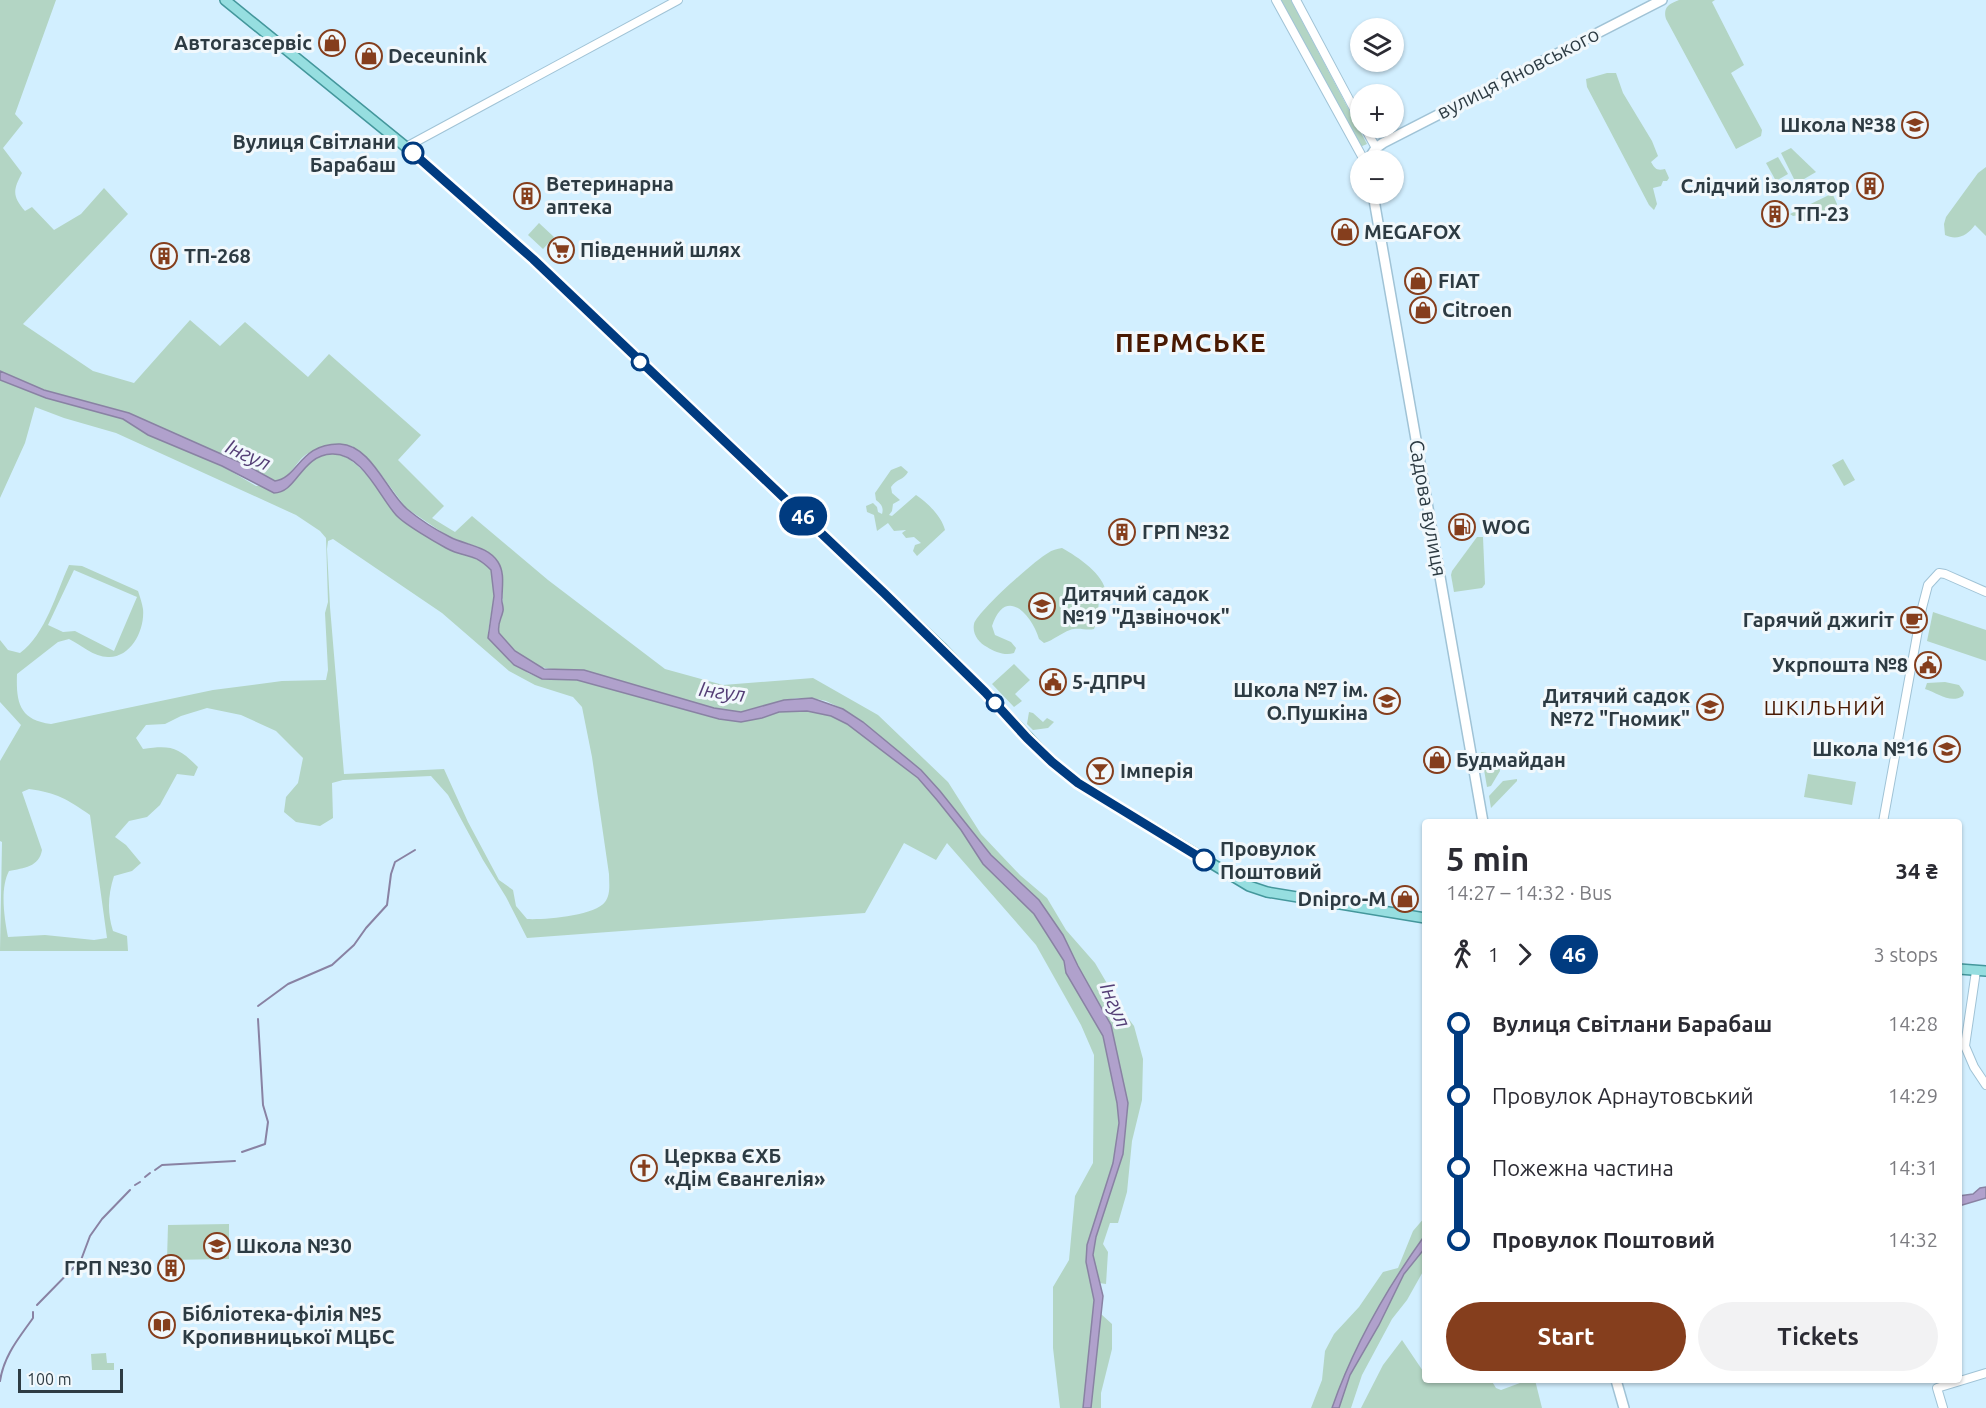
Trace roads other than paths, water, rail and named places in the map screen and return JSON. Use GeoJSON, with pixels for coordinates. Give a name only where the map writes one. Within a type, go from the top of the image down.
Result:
{"type":"FeatureCollection","features":[{"type":"Feature","properties":{"kind":"main road"},"geometry":{"type":"LineString","coordinates":[[225,0],[406,147],[533,259],[884,593],[985,692],[1027,738],[1078,783],[1249,886],[1273,893],[1422,918]]}},
{"type":"Feature","properties":{"kind":"main road","name":"вулиця Яновського"},"geometry":{"type":"LineString","coordinates":[[1376,148],[1511,76],[1662,0]]}},
{"type":"Feature","properties":{"kind":"main road","name":"Садова вулиця"},"geometry":{"type":"LineString","coordinates":[[1375,204],[1482,819]]}},
{"type":"Feature","properties":{"kind":"main road"},"geometry":{"type":"LineString","coordinates":[[1962,969],[1981,971]]}},
{"type":"Feature","properties":{"kind":"main road"},"geometry":{"type":"LineString","coordinates":[[1617,1383],[1624,1408]]}},
{"type":"Feature","properties":{"kind":"street"},"geometry":{"type":"LineString","coordinates":[[406,147],[678,0]]}},
{"type":"Feature","properties":{"kind":"street"},"geometry":{"type":"LineString","coordinates":[[1276,0],[1359,150]]}},
{"type":"Feature","properties":{"kind":"street"},"geometry":{"type":"LineString","coordinates":[[1296,0],[1350,101]]}},
{"type":"Feature","properties":{"kind":"street"},"geometry":{"type":"LineString","coordinates":[[1370,138],[1376,148]]}},
{"type":"Feature","properties":{"kind":"street"},"geometry":{"type":"LineString","coordinates":[[1883,819],[1928,585],[1939,573],[1986,592]]}},
{"type":"Feature","properties":{"kind":"street"},"geometry":{"type":"LineString","coordinates":[[1981,971],[1965,1046],[1974,1067],[1986,1085]]}},
{"type":"Feature","properties":{"kind":"street"},"geometry":{"type":"LineString","coordinates":[[1962,1380],[1986,1373]]}},
{"type":"Feature","properties":{"kind":"street"},"geometry":{"type":"LineString","coordinates":[[1943,1408],[1937,1388],[1953,1383]]}},
{"type":"Feature","properties":{"kind":"waterway"},"geometry":{"type":"LineString","coordinates":[[258,1006],[288,984],[332,965],[354,945],[387,905],[395,862],[415,850]]}},
{"type":"Feature","properties":{"kind":"waterway"},"geometry":{"type":"LineString","coordinates":[[242,1152],[265,1144],[268,1122],[263,1105],[258,1019]]}},
{"type":"Feature","properties":{"kind":"waterway"},"geometry":{"type":"LineString","coordinates":[[155,1170],[162,1165],[235,1161]]}},
{"type":"Feature","properties":{"kind":"waterway"},"geometry":{"type":"LineString","coordinates":[[145,1177],[150,1173]]}},
{"type":"Feature","properties":{"kind":"waterway"},"geometry":{"type":"LineString","coordinates":[[135,1185],[140,1182]]}},
{"type":"Feature","properties":{"kind":"waterway"},"geometry":{"type":"LineString","coordinates":[[37,1305],[81,1260],[90,1236],[102,1219],[130,1190]]}},
{"type":"Feature","properties":{"kind":"waterway"},"geometry":{"type":"LineString","coordinates":[[0,1381],[5,1363],[17,1340],[33,1318],[33,1312]]}},
{"type":"Feature","properties":{"kind":"place","name":"Автогазсервіс"},"geometry":{"type":"Point","coordinates":[332,43]}},
{"type":"Feature","properties":{"kind":"place","name":"Deceunink"},"geometry":{"type":"Point","coordinates":[369,56]}},
{"type":"Feature","properties":{"kind":"place","name":"Школа №38"},"geometry":{"type":"Point","coordinates":[1915,125]}},
{"type":"Feature","properties":{"kind":"place","name":"Вулиця Світлани Барабаш"},"geometry":{"type":"Point","coordinates":[413,153]}},
{"type":"Feature","properties":{"kind":"place","name":"Слідчий ізолятор"},"geometry":{"type":"Point","coordinates":[1870,186]}},
{"type":"Feature","properties":{"kind":"place","name":"Ветеринарна аптека"},"geometry":{"type":"Point","coordinates":[527,196]}},
{"type":"Feature","properties":{"kind":"place","name":"ТП-23"},"geometry":{"type":"Point","coordinates":[1775,214]}},
{"type":"Feature","properties":{"kind":"place","name":"MEGAFOX"},"geometry":{"type":"Point","coordinates":[1345,232]}},
{"type":"Feature","properties":{"kind":"place","name":"Південний шлях"},"geometry":{"type":"Point","coordinates":[561,250]}},
{"type":"Feature","properties":{"kind":"place","name":"ТП-268"},"geometry":{"type":"Point","coordinates":[164,256]}},
{"type":"Feature","properties":{"kind":"place","name":"FIAT"},"geometry":{"type":"Point","coordinates":[1418,281]}},
{"type":"Feature","properties":{"kind":"place","name":"Citroen"},"geometry":{"type":"Point","coordinates":[1423,310]}},
{"type":"Feature","properties":{"kind":"place","name":"WOG"},"geometry":{"type":"Point","coordinates":[1462,527]}},
{"type":"Feature","properties":{"kind":"place","name":"ГРП №32"},"geometry":{"type":"Point","coordinates":[1122,532]}},
{"type":"Feature","properties":{"kind":"place","name":"Дитячий садок №19 \"Дзвіночок\""},"geometry":{"type":"Point","coordinates":[1042,606]}},
{"type":"Feature","properties":{"kind":"place","name":"Гарячий джигіт"},"geometry":{"type":"Point","coordinates":[1914,620]}},
{"type":"Feature","properties":{"kind":"place","name":"Укрпошта №8"},"geometry":{"type":"Point","coordinates":[1928,665]}},
{"type":"Feature","properties":{"kind":"place","name":"5-ДПРЧ"},"geometry":{"type":"Point","coordinates":[1053,682]}},
{"type":"Feature","properties":{"kind":"place","name":"Школа №7 ім. О.Пушкіна"},"geometry":{"type":"Point","coordinates":[1387,701]}},
{"type":"Feature","properties":{"kind":"place","name":"Дитячий садок №72 \"Гномик\""},"geometry":{"type":"Point","coordinates":[1710,707]}},
{"type":"Feature","properties":{"kind":"place","name":"Школа №16"},"geometry":{"type":"Point","coordinates":[1947,749]}},
{"type":"Feature","properties":{"kind":"place","name":"Будмайдан"},"geometry":{"type":"Point","coordinates":[1437,760]}},
{"type":"Feature","properties":{"kind":"place","name":"Імперія"},"geometry":{"type":"Point","coordinates":[1100,771]}},
{"type":"Feature","properties":{"kind":"place","name":"Провулок Поштовий"},"geometry":{"type":"Point","coordinates":[1204,860]}},
{"type":"Feature","properties":{"kind":"place","name":"Dnipro-M"},"geometry":{"type":"Point","coordinates":[1405,899]}},
{"type":"Feature","properties":{"kind":"place","name":"Церква ЄХБ «Дім Євангелія»"},"geometry":{"type":"Point","coordinates":[644,1168]}},
{"type":"Feature","properties":{"kind":"place","name":"Школа №30"},"geometry":{"type":"Point","coordinates":[217,1246]}},
{"type":"Feature","properties":{"kind":"place","name":"ГРП №30"},"geometry":{"type":"Point","coordinates":[171,1268]}},
{"type":"Feature","properties":{"kind":"place","name":"Бібліотека-філія №5 Кропивницької МЦБС"},"geometry":{"type":"Point","coordinates":[162,1325]}},
{"type":"Feature","properties":{"kind":"district","name":"ПЕРМСЬКЕ"},"geometry":{"type":"Point","coordinates":[1191,343]}},
{"type":"Feature","properties":{"kind":"district","name":"ШКІЛЬНИЙ"},"geometry":{"type":"Point","coordinates":[1825,708]}},
{"type":"Feature","properties":{"kind":"water label","name":"Інгул"},"geometry":{"type":"Point","coordinates":[248,455]}},
{"type":"Feature","properties":{"kind":"water label","name":"Інгул"},"geometry":{"type":"Point","coordinates":[722,692]}},
{"type":"Feature","properties":{"kind":"water label","name":"Інгул"},"geometry":{"type":"Point","coordinates":[1115,1005]}}]}
